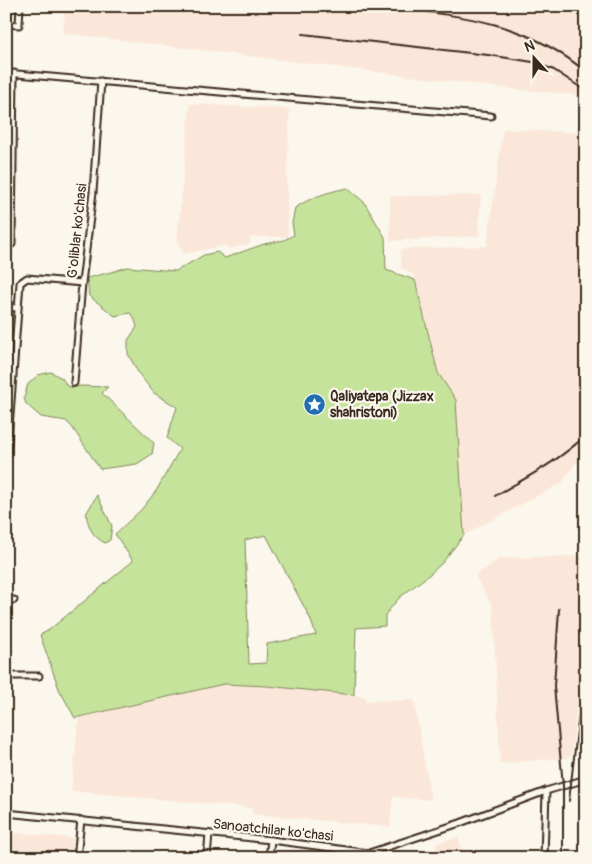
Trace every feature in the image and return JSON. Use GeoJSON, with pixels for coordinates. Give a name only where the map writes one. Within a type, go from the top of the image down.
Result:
{"type":"FeatureCollection","features":[{"type":"Feature","properties":{"kind":"street"},"geometry":{"type":"LineString","coordinates":[[6,24],[19,24],[20,6]]}},
{"type":"Feature","properties":{"kind":"street"},"geometry":{"type":"LineString","coordinates":[[6,73],[359,106],[491,116]]}},
{"type":"Feature","properties":{"kind":"street"},"geometry":{"type":"LineString","coordinates":[[6,244],[12,244],[9,194],[14,74]]}},
{"type":"Feature","properties":{"kind":"street","name":"G'oliblar ko'chasi"},"geometry":{"type":"LineString","coordinates":[[74,383],[82,283],[93,192],[100,81]]}},
{"type":"Feature","properties":{"kind":"street"},"geometry":{"type":"LineString","coordinates":[[6,466],[8,416],[20,283],[27,278],[82,283]]}},
{"type":"Feature","properties":{"kind":"street"},"geometry":{"type":"LineString","coordinates":[[6,307],[17,308]]}},
{"type":"Feature","properties":{"kind":"street"},"geometry":{"type":"LineString","coordinates":[[6,367],[13,368]]}},
{"type":"Feature","properties":{"kind":"street"},"geometry":{"type":"LineString","coordinates":[[6,600],[14,600]]}},
{"type":"Feature","properties":{"kind":"street"},"geometry":{"type":"LineString","coordinates":[[6,676],[39,676]]}},
{"type":"Feature","properties":{"kind":"street","name":"Sanoatchilar ko'chasi"},"geometry":{"type":"LineString","coordinates":[[6,813],[271,840],[368,853],[586,779]]}},
{"type":"Feature","properties":{"kind":"street"},"geometry":{"type":"LineString","coordinates":[[544,858],[546,791]]}},
{"type":"Feature","properties":{"kind":"street"},"geometry":{"type":"LineString","coordinates":[[77,858],[81,820]]}},
{"type":"Feature","properties":{"kind":"street"},"geometry":{"type":"LineString","coordinates":[[207,858],[210,834]]}},
{"type":"Feature","properties":{"kind":"street"},"geometry":{"type":"LineString","coordinates":[[269,858],[271,840]]}},
{"type":"Feature","properties":{"kind":"shaded area"},"geometry":{"type":"Polygon","coordinates":[[[65,6],[586,6],[586,96],[512,89],[63,33],[65,6]]]}},
{"type":"Feature","properties":{"kind":"shaded area"},"geometry":{"type":"Polygon","coordinates":[[[7,86],[9,192],[6,192],[7,86]]]}},
{"type":"Feature","properties":{"kind":"shaded area"},"geometry":{"type":"Polygon","coordinates":[[[190,104],[290,109],[287,172],[288,237],[250,237],[250,244],[228,249],[227,245],[184,254],[177,242],[190,104]]]}},
{"type":"Feature","properties":{"kind":"shaded area"},"geometry":{"type":"Polygon","coordinates":[[[503,129],[586,133],[586,448],[562,483],[464,535],[456,400],[438,373],[414,275],[401,268],[401,249],[487,246],[503,129]]]}},
{"type":"Feature","properties":{"kind":"shaded area"},"geometry":{"type":"Polygon","coordinates":[[[481,195],[478,236],[390,241],[390,196],[481,195]]]}},
{"type":"Feature","properties":{"kind":"shaded area"},"geometry":{"type":"Polygon","coordinates":[[[586,556],[586,629],[571,757],[500,764],[493,607],[475,576],[500,558],[586,556]]]}},
{"type":"Feature","properties":{"kind":"shaded area"},"geometry":{"type":"Polygon","coordinates":[[[224,684],[267,686],[354,695],[366,697],[366,701],[414,700],[431,800],[393,797],[390,827],[252,814],[252,808],[71,791],[79,717],[224,684]]]}},
{"type":"Feature","properties":{"kind":"shaded area"},"geometry":{"type":"Polygon","coordinates":[[[6,832],[73,838],[71,858],[6,858],[6,832]]]}},
{"type":"Feature","properties":{"kind":"shaded area"},"geometry":{"type":"Polygon","coordinates":[[[458,837],[465,858],[439,858],[435,844],[458,837]]]}},
{"type":"Feature","properties":{"kind":"green space","name":"Qaliyatepa (Jizzax shahristoni)"},"geometry":{"type":"Polygon","coordinates":[[[347,188],[364,202],[385,237],[386,270],[415,280],[438,373],[456,400],[464,535],[442,563],[399,598],[385,615],[385,626],[356,628],[354,695],[267,686],[224,684],[75,718],[59,689],[40,635],[49,630],[133,561],[115,534],[141,510],[156,491],[180,449],[167,438],[177,407],[154,393],[139,374],[128,354],[128,340],[137,327],[134,317],[130,313],[115,316],[89,296],[87,278],[127,267],[176,271],[204,255],[217,252],[225,258],[264,244],[284,240],[294,235],[292,223],[295,208],[326,193],[347,188]],[[266,535],[245,540],[249,664],[266,663],[267,644],[316,635],[310,618],[266,535]]]}},
{"type":"Feature","properties":{"kind":"green space"},"geometry":{"type":"Polygon","coordinates":[[[51,372],[62,378],[67,386],[73,388],[80,386],[108,387],[102,393],[154,443],[152,454],[137,464],[100,469],[66,421],[41,417],[26,404],[24,398],[28,384],[38,375],[51,372]]]}},
{"type":"Feature","properties":{"kind":"green space"},"geometry":{"type":"Polygon","coordinates":[[[97,495],[112,526],[110,540],[105,543],[92,531],[86,514],[97,495]]]}},
{"type":"Feature","properties":{"kind":"railway"},"geometry":{"type":"LineString","coordinates":[[371,6],[457,16],[511,29],[561,54],[586,72]]}},
{"type":"Feature","properties":{"kind":"railway"},"geometry":{"type":"LineString","coordinates":[[303,34],[488,55],[533,62],[554,70],[586,91]]}},
{"type":"Feature","properties":{"kind":"railway"},"geometry":{"type":"LineString","coordinates":[[495,496],[554,461],[586,435]]}},
{"type":"Feature","properties":{"kind":"railway"},"geometry":{"type":"LineString","coordinates":[[559,609],[554,686],[563,786],[563,858]]}},
{"type":"Feature","properties":{"kind":"railway"},"geometry":{"type":"LineString","coordinates":[[569,801],[586,652]]}},
{"type":"Feature","properties":{"kind":"railway"},"geometry":{"type":"LineString","coordinates":[[585,858],[586,849]]}},
{"type":"Feature","properties":{"kind":"place","name":"Qaliyatepa (Jizzax shahristoni)"},"geometry":{"type":"Point","coordinates":[314,404]}}]}
